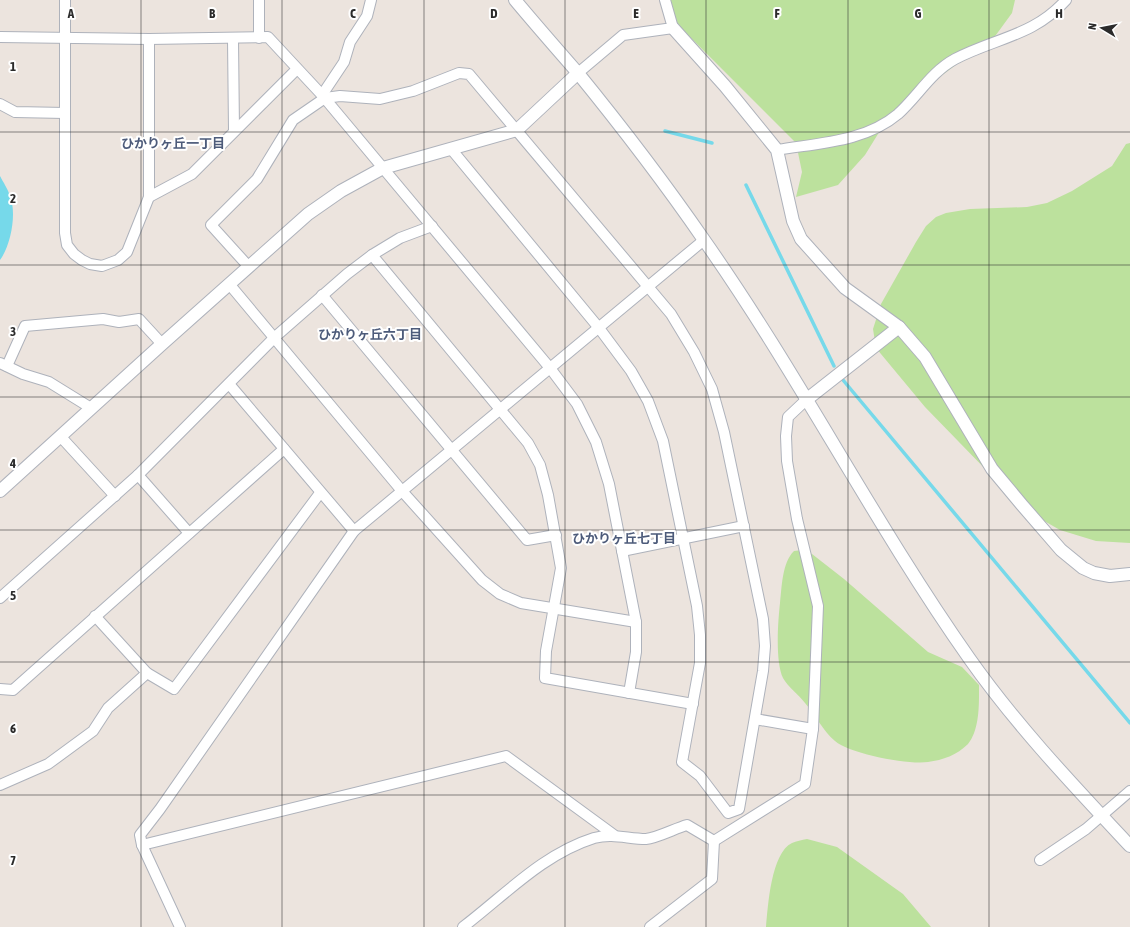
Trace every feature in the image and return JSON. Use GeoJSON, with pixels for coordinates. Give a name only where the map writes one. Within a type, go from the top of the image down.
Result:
{"type":"FeatureCollection","features":[{"type":"Feature","properties":{"kind":"street"},"geometry":{"type":"LineString","coordinates":[[65,0],[65,233],[67,245],[74,254],[90,264],[102,266],[118,260],[127,252],[149,197],[149,39]]}},
{"type":"Feature","properties":{"kind":"street"},"geometry":{"type":"LineString","coordinates":[[259,0],[259,38]]}},
{"type":"Feature","properties":{"kind":"street"},"geometry":{"type":"LineString","coordinates":[[249,267],[211,225],[257,179],[293,120],[324,96],[344,62],[350,42],[367,16],[371,0]]}},
{"type":"Feature","properties":{"kind":"street"},"geometry":{"type":"LineString","coordinates":[[515,0],[578,73],[704,240],[914,574],[969,658],[1004,705],[1130,846]]}},
{"type":"Feature","properties":{"kind":"street"},"geometry":{"type":"LineString","coordinates":[[665,0],[673,28],[725,86],[778,150],[793,221],[801,239],[845,288],[898,327],[925,357],[992,469],[1061,550],[1083,568],[1094,573],[1110,576],[1130,574]]}},
{"type":"Feature","properties":{"kind":"street"},"geometry":{"type":"LineString","coordinates":[[778,150],[855,137],[886,123],[911,102],[943,66],[956,58],[1037,26],[1056,11],[1066,0]]}},
{"type":"Feature","properties":{"kind":"street"},"geometry":{"type":"LineString","coordinates":[[0,491],[62,437],[91,408],[308,214],[341,191],[383,168],[452,150],[518,130],[578,73],[623,35],[673,28]]}},
{"type":"Feature","properties":{"kind":"street"},"geometry":{"type":"LineString","coordinates":[[0,37],[149,39],[268,38],[324,96],[550,368],[577,404],[596,442],[609,484],[636,622],[636,652],[629,693]]}},
{"type":"Feature","properties":{"kind":"street"},"geometry":{"type":"LineString","coordinates":[[233,39],[234,131]]}},
{"type":"Feature","properties":{"kind":"street"},"geometry":{"type":"LineString","coordinates":[[149,197],[192,174],[297,68]]}},
{"type":"Feature","properties":{"kind":"street"},"geometry":{"type":"LineString","coordinates":[[324,96],[380,99],[413,91],[459,73],[469,74],[518,130],[671,314],[694,352],[712,389],[724,432],[763,619],[765,646],[763,671],[739,809],[728,813],[700,776],[682,762],[700,663],[700,635],[697,606],[663,441],[648,401],[631,371],[599,328],[452,150]]}},
{"type":"Feature","properties":{"kind":"street"},"geometry":{"type":"LineString","coordinates":[[0,104],[14,112],[65,113]]}},
{"type":"Feature","properties":{"kind":"street"},"geometry":{"type":"LineString","coordinates":[[0,598],[138,475],[274,338],[322,295],[372,255],[400,238],[432,226]]}},
{"type":"Feature","properties":{"kind":"street"},"geometry":{"type":"LineString","coordinates":[[180,927],[142,845],[140,836],[354,531],[704,240]]}},
{"type":"Feature","properties":{"kind":"street"},"geometry":{"type":"LineString","coordinates":[[372,255],[528,443],[540,465],[556,535],[561,568],[546,651],[545,678],[692,704]]}},
{"type":"Feature","properties":{"kind":"street"},"geometry":{"type":"LineString","coordinates":[[230,285],[402,492],[482,580],[500,594],[521,603],[636,622]]}},
{"type":"Feature","properties":{"kind":"street"},"geometry":{"type":"LineString","coordinates":[[322,295],[527,540],[556,535]]}},
{"type":"Feature","properties":{"kind":"street"},"geometry":{"type":"LineString","coordinates":[[91,408],[49,382],[23,374],[2,364],[25,326],[103,319],[120,322],[140,319],[162,344]]}},
{"type":"Feature","properties":{"kind":"street"},"geometry":{"type":"LineString","coordinates":[[714,841],[805,784],[812,729],[818,606],[796,512],[788,461],[786,436],[788,418],[806,400],[898,327]]}},
{"type":"Feature","properties":{"kind":"street"},"geometry":{"type":"LineString","coordinates":[[229,384],[320,493],[354,531]]}},
{"type":"Feature","properties":{"kind":"street"},"geometry":{"type":"LineString","coordinates":[[62,437],[114,496]]}},
{"type":"Feature","properties":{"kind":"street"},"geometry":{"type":"LineString","coordinates":[[0,690],[13,690],[284,449]]}},
{"type":"Feature","properties":{"kind":"street"},"geometry":{"type":"LineString","coordinates":[[138,475],[189,533]]}},
{"type":"Feature","properties":{"kind":"street"},"geometry":{"type":"LineString","coordinates":[[95,616],[147,673],[174,689],[320,493]]}},
{"type":"Feature","properties":{"kind":"street"},"geometry":{"type":"LineString","coordinates":[[622,552],[744,526]]}},
{"type":"Feature","properties":{"kind":"street"},"geometry":{"type":"LineString","coordinates":[[0,785],[48,764],[93,731],[108,708],[147,673]]}},
{"type":"Feature","properties":{"kind":"street"},"geometry":{"type":"LineString","coordinates":[[755,719],[812,729]]}},
{"type":"Feature","properties":{"kind":"street"},"geometry":{"type":"LineString","coordinates":[[142,845],[506,756],[614,835]]}},
{"type":"Feature","properties":{"kind":"street"},"geometry":{"type":"LineString","coordinates":[[1040,860],[1086,829],[1130,791]]}},
{"type":"Feature","properties":{"kind":"street"},"geometry":{"type":"LineString","coordinates":[[463,927],[530,872],[563,850],[595,838],[614,835],[647,839],[687,825],[714,841]]}},
{"type":"Feature","properties":{"kind":"street"},"geometry":{"type":"LineString","coordinates":[[650,927],[712,879],[714,841]]}},
{"type":"Feature","properties":{"kind":"green space"},"geometry":{"type":"Polygon","coordinates":[[[661,0],[1015,0],[1012,13],[985,50],[957,64],[905,103],[886,121],[865,155],[838,185],[796,197],[802,172],[796,143],[667,14],[661,0]]]}},
{"type":"Feature","properties":{"kind":"green space"},"geometry":{"type":"Polygon","coordinates":[[[1130,143],[1130,543],[1096,541],[1060,530],[1025,510],[925,407],[876,348],[873,329],[881,304],[926,226],[936,217],[946,213],[970,209],[1027,207],[1047,203],[1072,191],[1112,166],[1126,144],[1130,143]]]}},
{"type":"Feature","properties":{"kind":"green space"},"geometry":{"type":"Polygon","coordinates":[[[803,550],[812,554],[844,579],[928,652],[962,667],[979,685],[979,708],[977,723],[972,738],[964,748],[954,754],[934,761],[907,762],[880,758],[842,746],[831,737],[809,707],[783,678],[780,671],[778,652],[778,620],[782,582],[785,568],[790,556],[794,551],[803,550]]]}},
{"type":"Feature","properties":{"kind":"green space"},"geometry":{"type":"Polygon","coordinates":[[[807,839],[837,847],[903,894],[931,927],[766,927],[772,881],[779,857],[792,843],[807,839]]]}},
{"type":"Feature","properties":{"kind":"water"},"geometry":{"type":"Polygon","coordinates":[[[0,176],[7,188],[12,203],[13,220],[10,238],[0,260],[0,176]]]}},
{"type":"Feature","properties":{"kind":"waterway"},"geometry":{"type":"LineString","coordinates":[[665,131],[712,143]]}},
{"type":"Feature","properties":{"kind":"waterway"},"geometry":{"type":"LineString","coordinates":[[746,185],[834,366]]}},
{"type":"Feature","properties":{"kind":"waterway"},"geometry":{"type":"LineString","coordinates":[[843,380],[1130,723]]}},
{"type":"Feature","properties":{"kind":"district","name":"ひかりヶ丘一丁目"},"geometry":{"type":"Point","coordinates":[173,143]}},
{"type":"Feature","properties":{"kind":"district","name":"ひかりヶ丘六丁目"},"geometry":{"type":"Point","coordinates":[370,334]}},
{"type":"Feature","properties":{"kind":"district","name":"ひかりヶ丘七丁目"},"geometry":{"type":"Point","coordinates":[624,538]}}]}
